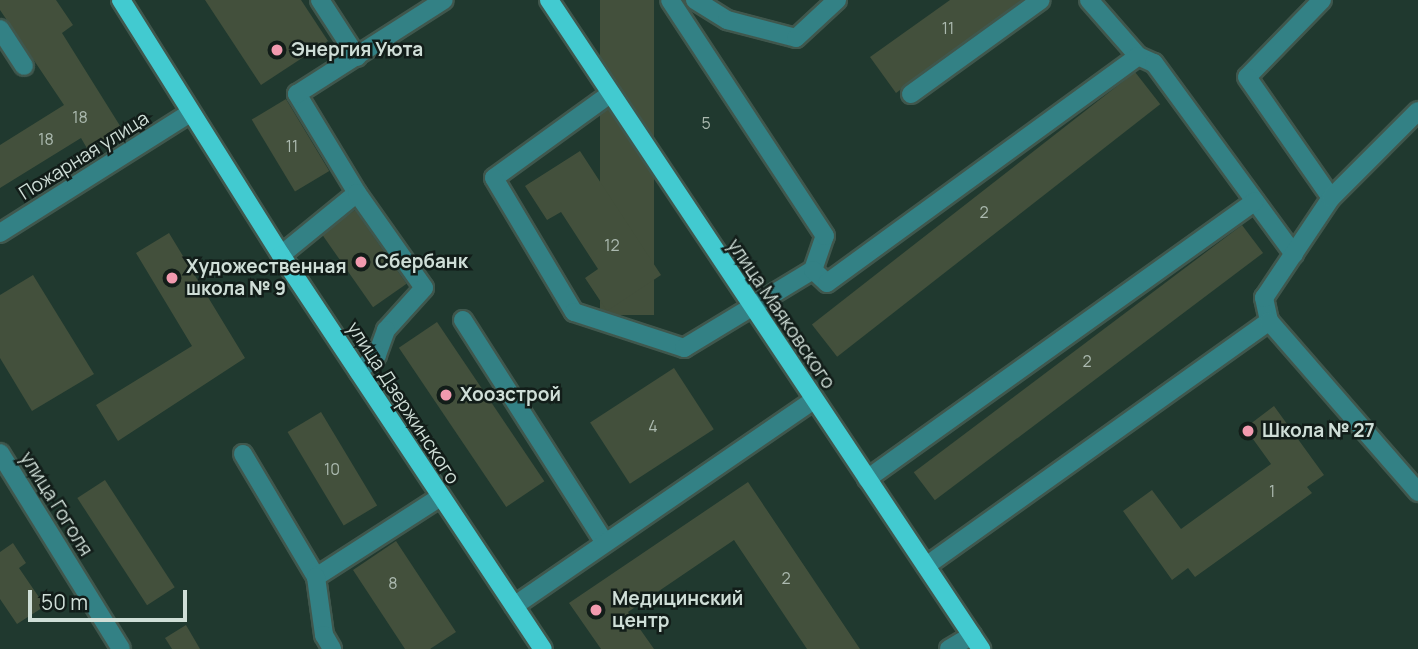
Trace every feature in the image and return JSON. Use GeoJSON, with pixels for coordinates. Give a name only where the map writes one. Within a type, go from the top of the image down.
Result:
{"type":"FeatureCollection","features":[{"type":"Feature","properties":{"kind":"main road","name":"улица Дзержинского"},"geometry":{"type":"LineString","coordinates":[[121,0],[281,255],[543,649]]}},
{"type":"Feature","properties":{"kind":"main road","name":"улица Маяковского"},"geometry":{"type":"LineString","coordinates":[[549,0],[976,642]]}},
{"type":"Feature","properties":{"kind":"street"},"geometry":{"type":"LineString","coordinates":[[320,0],[357,57]]}},
{"type":"Feature","properties":{"kind":"street"},"geometry":{"type":"LineString","coordinates":[[358,372],[377,355],[386,330],[424,288],[357,193],[297,94],[444,0]]}},
{"type":"Feature","properties":{"kind":"street"},"geometry":{"type":"LineString","coordinates":[[610,94],[494,178],[574,312],[684,348],[753,310],[813,271],[825,236],[670,0]]}},
{"type":"Feature","properties":{"kind":"street"},"geometry":{"type":"LineString","coordinates":[[695,0],[727,20],[796,38],[837,0]]}},
{"type":"Feature","properties":{"kind":"street"},"geometry":{"type":"LineString","coordinates":[[911,94],[1041,0]]}},
{"type":"Feature","properties":{"kind":"street"},"geometry":{"type":"LineString","coordinates":[[1089,0],[1139,56],[1154,63],[1294,254]]}},
{"type":"Feature","properties":{"kind":"street"},"geometry":{"type":"LineString","coordinates":[[1322,0],[1247,77],[1331,198]]}},
{"type":"Feature","properties":{"kind":"street"},"geometry":{"type":"LineString","coordinates":[[0,29],[24,66]]}},
{"type":"Feature","properties":{"kind":"street"},"geometry":{"type":"LineString","coordinates":[[813,271],[828,283],[1139,56]]}},
{"type":"Feature","properties":{"kind":"street"},"geometry":{"type":"LineString","coordinates":[[1418,111],[1331,198],[1264,298],[1269,321],[1418,492]]}},
{"type":"Feature","properties":{"kind":"street","name":"Пожарная улица"},"geometry":{"type":"LineString","coordinates":[[0,233],[190,113]]}},
{"type":"Feature","properties":{"kind":"street"},"geometry":{"type":"LineString","coordinates":[[281,255],[357,193]]}},
{"type":"Feature","properties":{"kind":"street"},"geometry":{"type":"LineString","coordinates":[[867,480],[1255,201]]}},
{"type":"Feature","properties":{"kind":"street"},"geometry":{"type":"LineString","coordinates":[[463,320],[605,543]]}},
{"type":"Feature","properties":{"kind":"street"},"geometry":{"type":"LineString","coordinates":[[926,566],[1269,321]]}},
{"type":"Feature","properties":{"kind":"street"},"geometry":{"type":"LineString","coordinates":[[514,606],[814,400]]}},
{"type":"Feature","properties":{"kind":"street","name":"улица Гоголя"},"geometry":{"type":"LineString","coordinates":[[0,453],[121,649]]}},
{"type":"Feature","properties":{"kind":"street"},"geometry":{"type":"LineString","coordinates":[[243,454],[316,577],[324,635],[332,649]]}},
{"type":"Feature","properties":{"kind":"street"},"geometry":{"type":"LineString","coordinates":[[316,577],[440,497]]}},
{"type":"Feature","properties":{"kind":"street"},"geometry":{"type":"LineString","coordinates":[[949,649],[976,642]]}},
{"type":"Feature","properties":{"kind":"building"},"geometry":{"type":"Polygon","coordinates":[[[0,0],[56,0],[73,25],[62,33],[122,129],[88,150],[81,138],[0,188],[0,145],[64,105],[0,10],[0,0]]]}},
{"type":"Feature","properties":{"kind":"building"},"geometry":{"type":"Polygon","coordinates":[[[205,0],[301,0],[328,41],[261,85],[205,0]]]}},
{"type":"Feature","properties":{"kind":"building"},"geometry":{"type":"Polygon","coordinates":[[[600,0],[654,0],[654,315],[600,315],[600,0]]]}},
{"type":"Feature","properties":{"kind":"building"},"geometry":{"type":"Polygon","coordinates":[[[950,0],[1022,0],[896,93],[870,57],[950,0]]]}},
{"type":"Feature","properties":{"kind":"building"},"geometry":{"type":"Polygon","coordinates":[[[1135,72],[1160,104],[837,357],[812,324],[1135,72]]]}},
{"type":"Feature","properties":{"kind":"building"},"geometry":{"type":"Polygon","coordinates":[[[286,99],[329,171],[295,192],[252,120],[286,99]]]}},
{"type":"Feature","properties":{"kind":"building"},"geometry":{"type":"Polygon","coordinates":[[[580,151],[661,275],[607,311],[585,278],[598,269],[561,212],[547,220],[525,186],[580,151]]]}},
{"type":"Feature","properties":{"kind":"building"},"geometry":{"type":"Polygon","coordinates":[[[355,210],[407,284],[373,307],[321,234],[355,210]]]}},
{"type":"Feature","properties":{"kind":"building"},"geometry":{"type":"Polygon","coordinates":[[[1242,225],[1263,253],[935,500],[914,472],[1242,225]]]}},
{"type":"Feature","properties":{"kind":"building"},"geometry":{"type":"Polygon","coordinates":[[[169,233],[245,358],[118,441],[96,405],[192,346],[136,253],[169,233]]]}},
{"type":"Feature","properties":{"kind":"building"},"geometry":{"type":"Polygon","coordinates":[[[33,275],[94,374],[32,411],[0,358],[0,295],[33,275]]]}},
{"type":"Feature","properties":{"kind":"building"},"geometry":{"type":"Polygon","coordinates":[[[437,322],[544,481],[506,507],[399,348],[437,322]]]}},
{"type":"Feature","properties":{"kind":"building"},"geometry":{"type":"Polygon","coordinates":[[[674,368],[714,429],[630,484],[590,422],[674,368]]]}},
{"type":"Feature","properties":{"kind":"building"},"geometry":{"type":"Polygon","coordinates":[[[1274,406],[1324,475],[1307,487],[1312,493],[1195,577],[1188,568],[1172,580],[1123,511],[1152,490],[1181,529],[1271,464],[1245,428],[1274,406]]]}},
{"type":"Feature","properties":{"kind":"building"},"geometry":{"type":"Polygon","coordinates":[[[321,412],[377,505],[344,526],[288,432],[321,412]]]}},
{"type":"Feature","properties":{"kind":"building"},"geometry":{"type":"Polygon","coordinates":[[[105,480],[175,587],[147,605],[77,498],[105,480]]]}},
{"type":"Feature","properties":{"kind":"building"},"geometry":{"type":"Polygon","coordinates":[[[748,482],[860,649],[807,649],[734,540],[628,612],[654,649],[601,649],[569,603],[748,482]]]}},
{"type":"Feature","properties":{"kind":"building"},"geometry":{"type":"Polygon","coordinates":[[[396,541],[456,632],[430,649],[405,649],[353,570],[396,541]]]}},
{"type":"Feature","properties":{"kind":"building"},"geometry":{"type":"Polygon","coordinates":[[[13,543],[26,563],[19,568],[45,606],[17,624],[0,599],[0,552],[13,543]]]}},
{"type":"Feature","properties":{"kind":"building"},"geometry":{"type":"Polygon","coordinates":[[[186,625],[200,649],[172,649],[165,638],[186,625]]]}},
{"type":"Feature","properties":{"kind":"place","name":"Энергия Уюта"},"geometry":{"type":"Point","coordinates":[277,50]}},
{"type":"Feature","properties":{"kind":"place","name":"Сбербанк"},"geometry":{"type":"Point","coordinates":[361,262]}},
{"type":"Feature","properties":{"kind":"place","name":"Художественная школа № 9"},"geometry":{"type":"Point","coordinates":[172,278]}},
{"type":"Feature","properties":{"kind":"place","name":"Хоозстрой"},"geometry":{"type":"Point","coordinates":[446,395]}},
{"type":"Feature","properties":{"kind":"place","name":"Школа № 27"},"geometry":{"type":"Point","coordinates":[1248,431]}},
{"type":"Feature","properties":{"kind":"place","name":"Медицинский центр"},"geometry":{"type":"Point","coordinates":[596,610]}}]}
